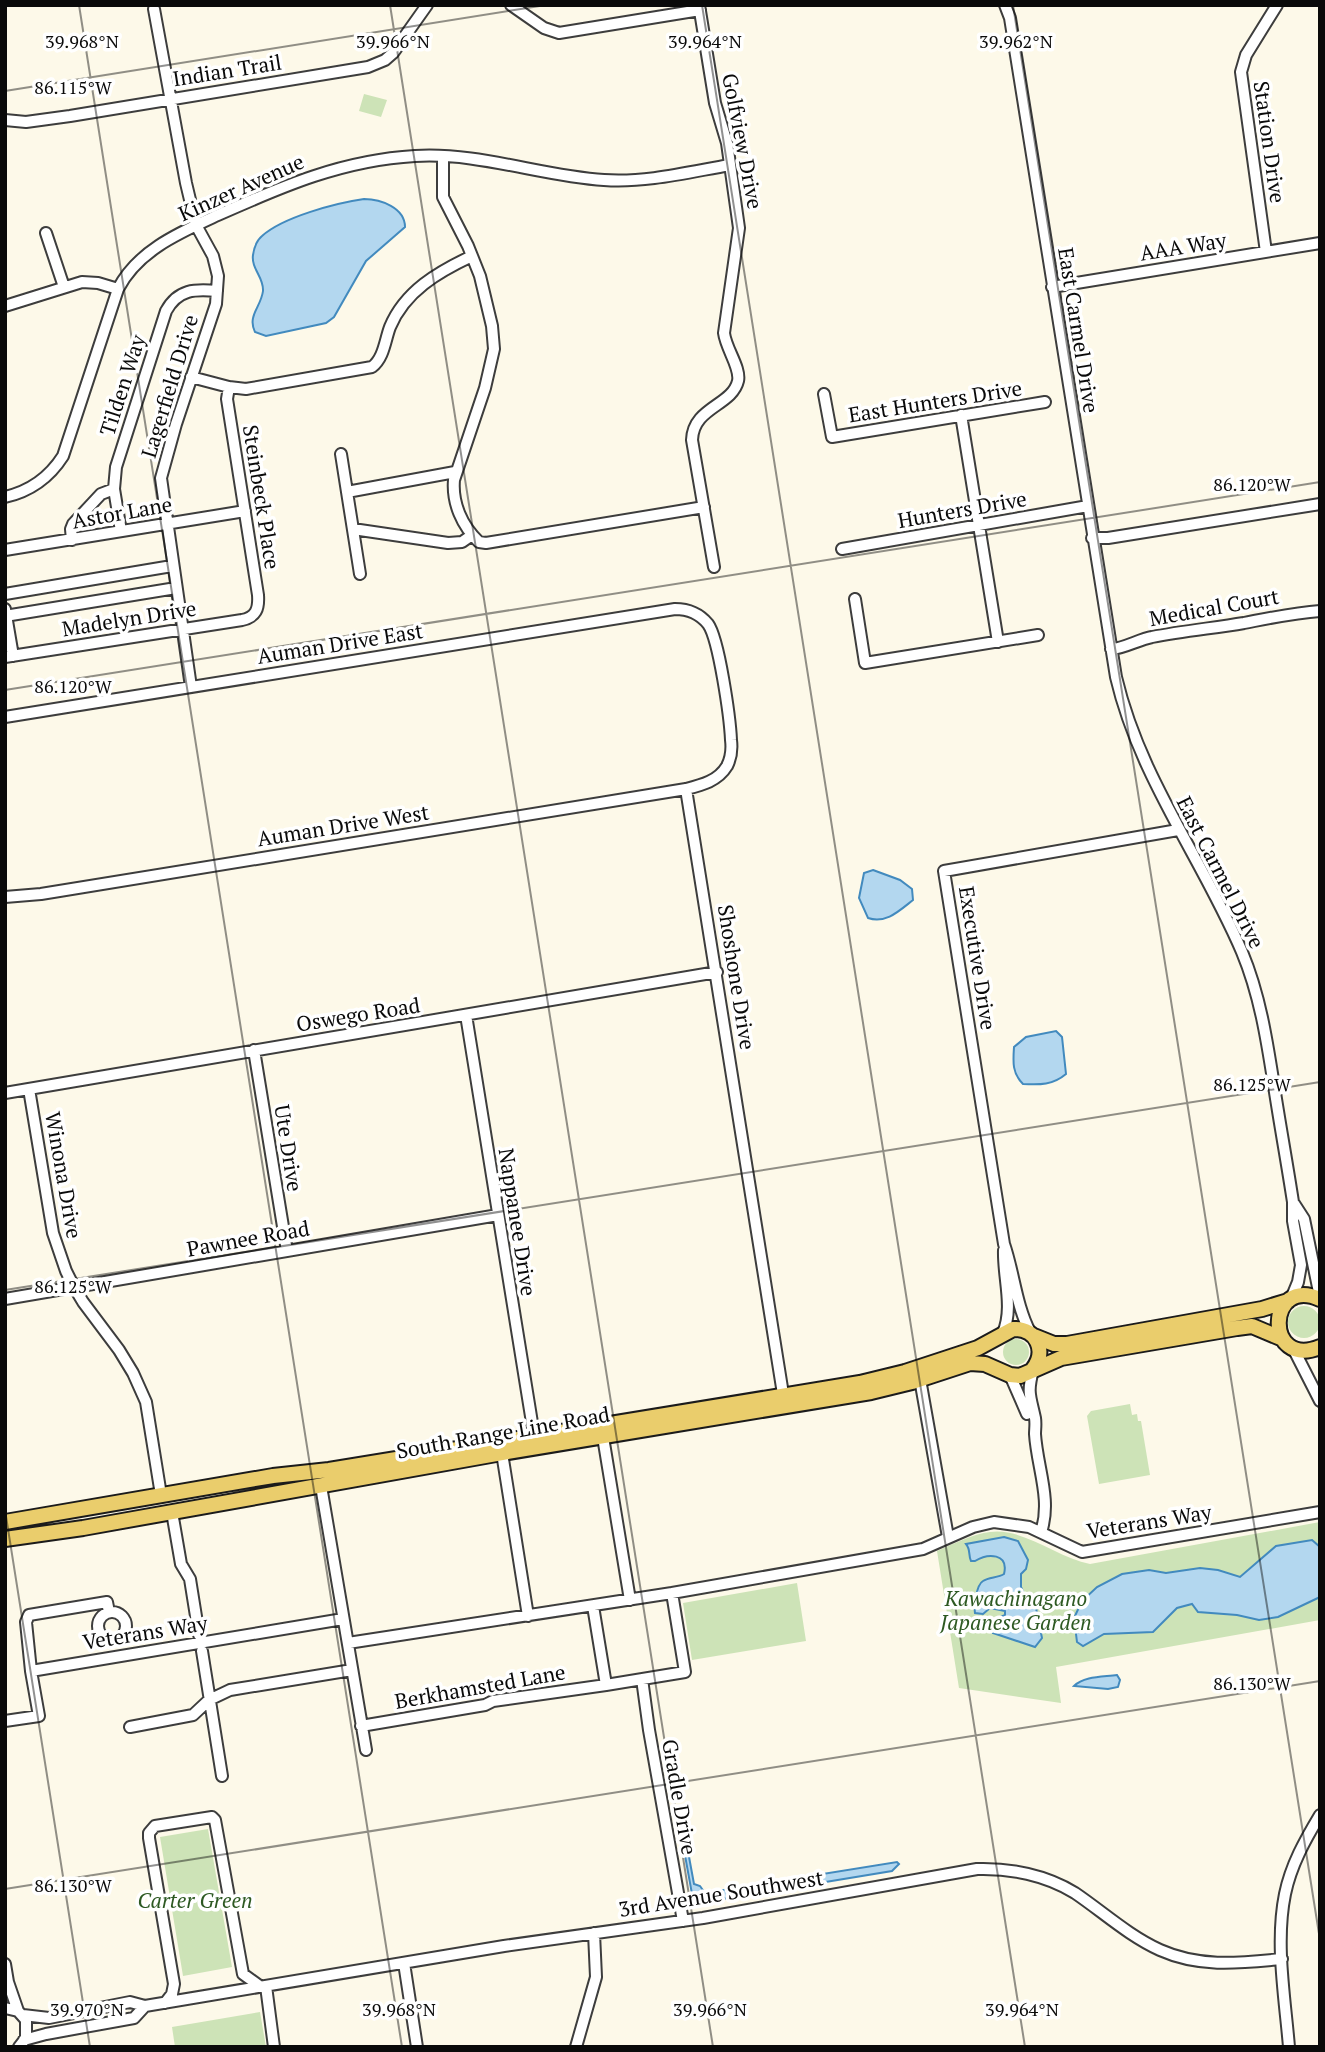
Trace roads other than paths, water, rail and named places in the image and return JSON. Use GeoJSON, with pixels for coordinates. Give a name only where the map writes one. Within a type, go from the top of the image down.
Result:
{"type":"FeatureCollection","features":[{"type":"Feature","properties":{"kind":"main road"},"geometry":{"type":"LineString","coordinates":[[1320,1298],[1306,1295],[1258,1310],[1067,1344],[1054,1344],[1019,1329],[1002,1334],[993,1351],[996,1363],[1007,1373],[1025,1375],[1054,1360],[1075,1355],[1252,1326],[1302,1351],[1320,1347]]}},
{"type":"Feature","properties":{"kind":"main road"},"geometry":{"type":"LineString","coordinates":[[1288,1344],[1279,1332],[1279,1315],[1289,1300]]}},
{"type":"Feature","properties":{"kind":"main road","name":"South Range Line Road"},"geometry":{"type":"LineString","coordinates":[[5,1522],[273,1476],[329,1470],[837,1387],[895,1375],[978,1348],[1002,1334]]}},
{"type":"Feature","properties":{"kind":"main road"},"geometry":{"type":"LineString","coordinates":[[1032,1334],[1040,1349],[1038,1363],[1033,1370]]}},
{"type":"Feature","properties":{"kind":"main road","name":"South Range Line Road"},"geometry":{"type":"LineString","coordinates":[[5,1539],[872,1392],[975,1363],[1007,1373]]}},
{"type":"Feature","properties":{"kind":"street","name":"Indian Trail"},"geometry":{"type":"LineString","coordinates":[[5,120],[26,122],[368,67],[393,53],[427,5]]}},
{"type":"Feature","properties":{"kind":"street"},"geometry":{"type":"LineString","coordinates":[[511,5],[544,28],[559,33],[700,8]]}},
{"type":"Feature","properties":{"kind":"street","name":"East Carmel Drive"},"geometry":{"type":"LineString","coordinates":[[1005,5],[1010,18],[1092,538],[1120,694],[1138,747],[1178,830],[1229,923],[1252,978],[1266,1036],[1301,1265],[1298,1282],[1289,1300]]}},
{"type":"Feature","properties":{"kind":"street","name":"East Carmel Drive"},"geometry":{"type":"LineString","coordinates":[[1010,18],[1014,5]]}},
{"type":"Feature","properties":{"kind":"street","name":"Station Drive"},"geometry":{"type":"LineString","coordinates":[[1266,252],[1241,72],[1246,55],[1277,5]]}},
{"type":"Feature","properties":{"kind":"street","name":"Lagerfield Drive"},"geometry":{"type":"LineString","coordinates":[[153,6],[196,225],[215,263],[217,291],[216,304],[161,478],[191,687]]}},
{"type":"Feature","properties":{"kind":"street","name":"Golfview Drive"},"geometry":{"type":"LineString","coordinates":[[700,8],[715,103],[727,143],[739,228],[724,333],[725,344],[739,378],[730,393],[702,416],[692,429],[714,567]]}},
{"type":"Feature","properties":{"kind":"street"},"geometry":{"type":"LineString","coordinates":[[443,156],[443,197],[472,256],[492,326],[494,349],[485,388],[455,472],[454,499],[458,512],[472,535],[479,542],[486,543],[704,507]]}},
{"type":"Feature","properties":{"kind":"street","name":"Kinzer Avenue"},"geometry":{"type":"LineString","coordinates":[[5,497],[38,484],[52,472],[63,456],[118,289],[139,259],[196,225],[311,175],[395,158],[443,156],[606,180],[649,178],[730,165]]}},
{"type":"Feature","properties":{"kind":"street"},"geometry":{"type":"LineString","coordinates":[[46,233],[64,287]]}},
{"type":"Feature","properties":{"kind":"street","name":"AAA Way"},"geometry":{"type":"LineString","coordinates":[[1052,287],[1320,243]]}},
{"type":"Feature","properties":{"kind":"street"},"geometry":{"type":"LineString","coordinates":[[191,377],[246,389],[372,367],[381,355],[394,318],[410,296],[436,275],[472,256]]}},
{"type":"Feature","properties":{"kind":"street"},"geometry":{"type":"LineString","coordinates":[[5,306],[86,281],[118,289]]}},
{"type":"Feature","properties":{"kind":"street","name":"Tilden Way"},"geometry":{"type":"LineString","coordinates":[[121,531],[114,489],[120,451],[168,307],[186,291],[217,291]]}},
{"type":"Feature","properties":{"kind":"street","name":"Steinbeck Place"},"geometry":{"type":"LineString","coordinates":[[229,387],[227,399],[258,595],[256,612]]}},
{"type":"Feature","properties":{"kind":"street","name":"East Hunters Drive"},"geometry":{"type":"LineString","coordinates":[[824,394],[832,437],[1045,402]]}},
{"type":"Feature","properties":{"kind":"street"},"geometry":{"type":"LineString","coordinates":[[961,415],[998,642]]}},
{"type":"Feature","properties":{"kind":"street"},"geometry":{"type":"LineString","coordinates":[[341,454],[360,575]]}},
{"type":"Feature","properties":{"kind":"street"},"geometry":{"type":"LineString","coordinates":[[347,492],[455,472]]}},
{"type":"Feature","properties":{"kind":"street"},"geometry":{"type":"LineString","coordinates":[[72,540],[73,524],[102,494],[114,489]]}},
{"type":"Feature","properties":{"kind":"street"},"geometry":{"type":"LineString","coordinates":[[1092,538],[1121,536],[1320,504]]}},
{"type":"Feature","properties":{"kind":"street","name":"Hunters Drive"},"geometry":{"type":"LineString","coordinates":[[842,549],[1088,506]]}},
{"type":"Feature","properties":{"kind":"street","name":"Astor Lane"},"geometry":{"type":"LineString","coordinates":[[5,550],[245,511]]}},
{"type":"Feature","properties":{"kind":"street"},"geometry":{"type":"LineString","coordinates":[[353,528],[448,543],[462,542],[472,535]]}},
{"type":"Feature","properties":{"kind":"street"},"geometry":{"type":"LineString","coordinates":[[5,594],[173,566]]}},
{"type":"Feature","properties":{"kind":"street"},"geometry":{"type":"LineString","coordinates":[[9,657],[6,614],[176,588]]}},
{"type":"Feature","properties":{"kind":"street"},"geometry":{"type":"LineString","coordinates":[[855,599],[865,663],[1038,635]]}},
{"type":"Feature","properties":{"kind":"street","name":"Auman Drive East"},"geometry":{"type":"LineString","coordinates":[[5,717],[641,613],[681,609],[693,612],[710,628],[715,643],[731,739],[729,763],[724,770],[711,781],[686,789]]}},
{"type":"Feature","properties":{"kind":"street","name":"Medical Court"},"geometry":{"type":"LineString","coordinates":[[1114,649],[1147,638],[1269,616],[1320,611]]}},
{"type":"Feature","properties":{"kind":"street","name":"Madelyn Drive"},"geometry":{"type":"LineString","coordinates":[[9,657],[247,619],[256,612]]}},
{"type":"Feature","properties":{"kind":"street","name":"Auman Drive West"},"geometry":{"type":"LineString","coordinates":[[5,897],[41,894],[686,789]]}},
{"type":"Feature","properties":{"kind":"street","name":"Shoshone Drive"},"geometry":{"type":"LineString","coordinates":[[686,789],[783,1394]]}},
{"type":"Feature","properties":{"kind":"street","name":"Executive Drive"},"geometry":{"type":"LineString","coordinates":[[1032,1334],[1023,1318],[1015,1278],[1004,1244],[944,871],[1178,830]]}},
{"type":"Feature","properties":{"kind":"street","name":"Oswego Road"},"geometry":{"type":"LineString","coordinates":[[5,1093],[717,972]]}},
{"type":"Feature","properties":{"kind":"street","name":"Nappanee Drive"},"geometry":{"type":"LineString","coordinates":[[466,1015],[534,1435]]}},
{"type":"Feature","properties":{"kind":"street","name":"Ute Drive"},"geometry":{"type":"LineString","coordinates":[[254,1050],[287,1251]]}},
{"type":"Feature","properties":{"kind":"street","name":"Winona Drive"},"geometry":{"type":"LineString","coordinates":[[29,1089],[53,1233],[66,1271],[83,1302],[119,1350],[142,1392],[146,1402],[161,1495]]}},
{"type":"Feature","properties":{"kind":"street","name":"East Carmel Drive"},"geometry":{"type":"LineString","coordinates":[[1293,1202],[1304,1219],[1320,1298]]}},
{"type":"Feature","properties":{"kind":"street","name":"Pawnee Road"},"geometry":{"type":"LineString","coordinates":[[5,1299],[498,1215]]}},
{"type":"Feature","properties":{"kind":"street","name":"Executive Drive"},"geometry":{"type":"LineString","coordinates":[[1002,1334],[1009,1312],[1003,1269],[1004,1244]]}},
{"type":"Feature","properties":{"kind":"street"},"geometry":{"type":"LineString","coordinates":[[1288,1344],[1320,1401]]}},
{"type":"Feature","properties":{"kind":"street"},"geometry":{"type":"LineString","coordinates":[[1033,1370],[1028,1392],[1035,1421],[1044,1489],[1045,1517],[1041,1532]]}},
{"type":"Feature","properties":{"kind":"street"},"geometry":{"type":"LineString","coordinates":[[1007,1373],[1035,1435]]}},
{"type":"Feature","properties":{"kind":"street"},"geometry":{"type":"LineString","coordinates":[[920,1379],[948,1537]]}},
{"type":"Feature","properties":{"kind":"street"},"geometry":{"type":"LineString","coordinates":[[603,1437],[631,1600]]}},
{"type":"Feature","properties":{"kind":"street"},"geometry":{"type":"LineString","coordinates":[[502,1453],[528,1616]]}},
{"type":"Feature","properties":{"kind":"street"},"geometry":{"type":"LineString","coordinates":[[321,1486],[366,1750]]}},
{"type":"Feature","properties":{"kind":"street"},"geometry":{"type":"LineString","coordinates":[[172,1512],[181,1564],[190,1579],[199,1635]]}},
{"type":"Feature","properties":{"kind":"street","name":"Veterans Way"},"geometry":{"type":"LineString","coordinates":[[593,1606],[923,1549],[948,1537],[994,1522],[1023,1525],[1082,1552],[1320,1512]]}},
{"type":"Feature","properties":{"kind":"street","name":"Berkhamsted Lane"},"geometry":{"type":"LineString","coordinates":[[361,1726],[485,1705],[494,1701],[685,1672],[672,1593]]}},
{"type":"Feature","properties":{"kind":"street"},"geometry":{"type":"LineString","coordinates":[[5,1721],[39,1716],[26,1622],[29,1615],[107,1602],[109,1612]]}},
{"type":"Feature","properties":{"kind":"street"},"geometry":{"type":"LineString","coordinates":[[348,1643],[593,1606],[606,1685]]}},
{"type":"Feature","properties":{"kind":"street"},"geometry":{"type":"LineString","coordinates":[[109,1612],[120,1614],[126,1623],[124,1634],[115,1640],[104,1638],[99,1629],[100,1618],[109,1612]]}},
{"type":"Feature","properties":{"kind":"street","name":"Veterans Way"},"geometry":{"type":"LineString","coordinates":[[31,1671],[343,1619]]}},
{"type":"Feature","properties":{"kind":"street"},"geometry":{"type":"LineString","coordinates":[[115,1640],[118,1656]]}},
{"type":"Feature","properties":{"kind":"street"},"geometry":{"type":"LineString","coordinates":[[201,1651],[222,1776]]}},
{"type":"Feature","properties":{"kind":"street"},"geometry":{"type":"LineString","coordinates":[[130,1727],[193,1715],[209,1700],[230,1690],[352,1670]]}},
{"type":"Feature","properties":{"kind":"street","name":"Gradle Drive"},"geometry":{"type":"LineString","coordinates":[[642,1679],[683,1921]]}},
{"type":"Feature","properties":{"kind":"street"},"geometry":{"type":"LineString","coordinates":[[1289,2047],[1281,1918],[1295,1861],[1320,1815]]}},
{"type":"Feature","properties":{"kind":"street"},"geometry":{"type":"LineString","coordinates":[[165,2003],[172,1994],[174,1983],[149,1833],[155,1826],[212,1817],[215,1820],[243,1972],[246,1978],[264,1986],[274,2047]]}},
{"type":"Feature","properties":{"kind":"street","name":"3rd Avenue Southwest"},"geometry":{"type":"LineString","coordinates":[[5,2008],[49,2018],[130,2002],[145,2006],[683,1921],[962,1870],[1006,1870],[1062,1886],[1136,1937],[1180,1957],[1221,1963],[1282,1959]]}},
{"type":"Feature","properties":{"kind":"street"},"geometry":{"type":"LineString","coordinates":[[576,2047],[596,1977],[594,1933]]}},
{"type":"Feature","properties":{"kind":"street"},"geometry":{"type":"LineString","coordinates":[[404,1963],[417,2047]]}},
{"type":"Feature","properties":{"kind":"street"},"geometry":{"type":"LineString","coordinates":[[5,1964],[8,1982],[28,2026],[21,2045]]}},
{"type":"Feature","properties":{"kind":"street","name":"3rd Avenue Southwest"},"geometry":{"type":"LineString","coordinates":[[21,2045],[46,2034],[134,2018],[145,2006]]}},
{"type":"Feature","properties":{"kind":"water"},"geometry":{"type":"Polygon","coordinates":[[[364,199],[378,201],[397,210],[405,227],[366,261],[334,317],[326,323],[266,336],[255,332],[253,316],[263,291],[253,255],[260,238],[271,229],[296,217],[325,207],[364,199]]]}},
{"type":"Feature","properties":{"kind":"water"},"geometry":{"type":"Polygon","coordinates":[[[873,870],[900,880],[912,889],[913,900],[886,918],[868,918],[859,898],[864,873],[873,870]]]}},
{"type":"Feature","properties":{"kind":"water"},"geometry":{"type":"Polygon","coordinates":[[[1056,1031],[1062,1037],[1066,1074],[1046,1084],[1023,1084],[1015,1071],[1014,1047],[1026,1037],[1056,1031]]]}},
{"type":"Feature","properties":{"kind":"water"},"geometry":{"type":"Polygon","coordinates":[[[1004,1537],[1018,1541],[1028,1560],[1026,1569],[1021,1574],[1021,1587],[1026,1599],[1036,1608],[1042,1638],[1035,1647],[993,1633],[994,1620],[1005,1615],[1005,1611],[990,1608],[983,1614],[975,1613],[976,1596],[981,1583],[1004,1574],[1005,1567],[1000,1559],[991,1556],[971,1561],[966,1544],[1004,1537]]]}},
{"type":"Feature","properties":{"kind":"water"},"geometry":{"type":"Polygon","coordinates":[[[1312,1540],[1320,1547],[1320,1597],[1278,1617],[1259,1620],[1198,1612],[1192,1604],[1177,1608],[1153,1632],[1104,1634],[1083,1646],[1077,1642],[1074,1618],[1082,1601],[1097,1587],[1122,1574],[1149,1570],[1166,1573],[1200,1568],[1240,1577],[1276,1546],[1312,1540]]]}},
{"type":"Feature","properties":{"kind":"water"},"geometry":{"type":"Polygon","coordinates":[[[1117,1675],[1120,1680],[1118,1687],[1108,1689],[1074,1686],[1088,1679],[1117,1675]]]}},
{"type":"Feature","properties":{"kind":"water"},"geometry":{"type":"Polygon","coordinates":[[[685,1835],[694,1884],[700,1886],[705,1893],[897,1862],[899,1864],[892,1871],[705,1902],[692,1894],[682,1839],[685,1835]]]}},
{"type":"Feature","properties":{"kind":"park label","name":"Kawachinagano Japanese Garden"},"geometry":{"type":"Point","coordinates":[1016,1610]}},
{"type":"Feature","properties":{"kind":"park label","name":"Carter Green"},"geometry":{"type":"Point","coordinates":[195,1900]}}]}
